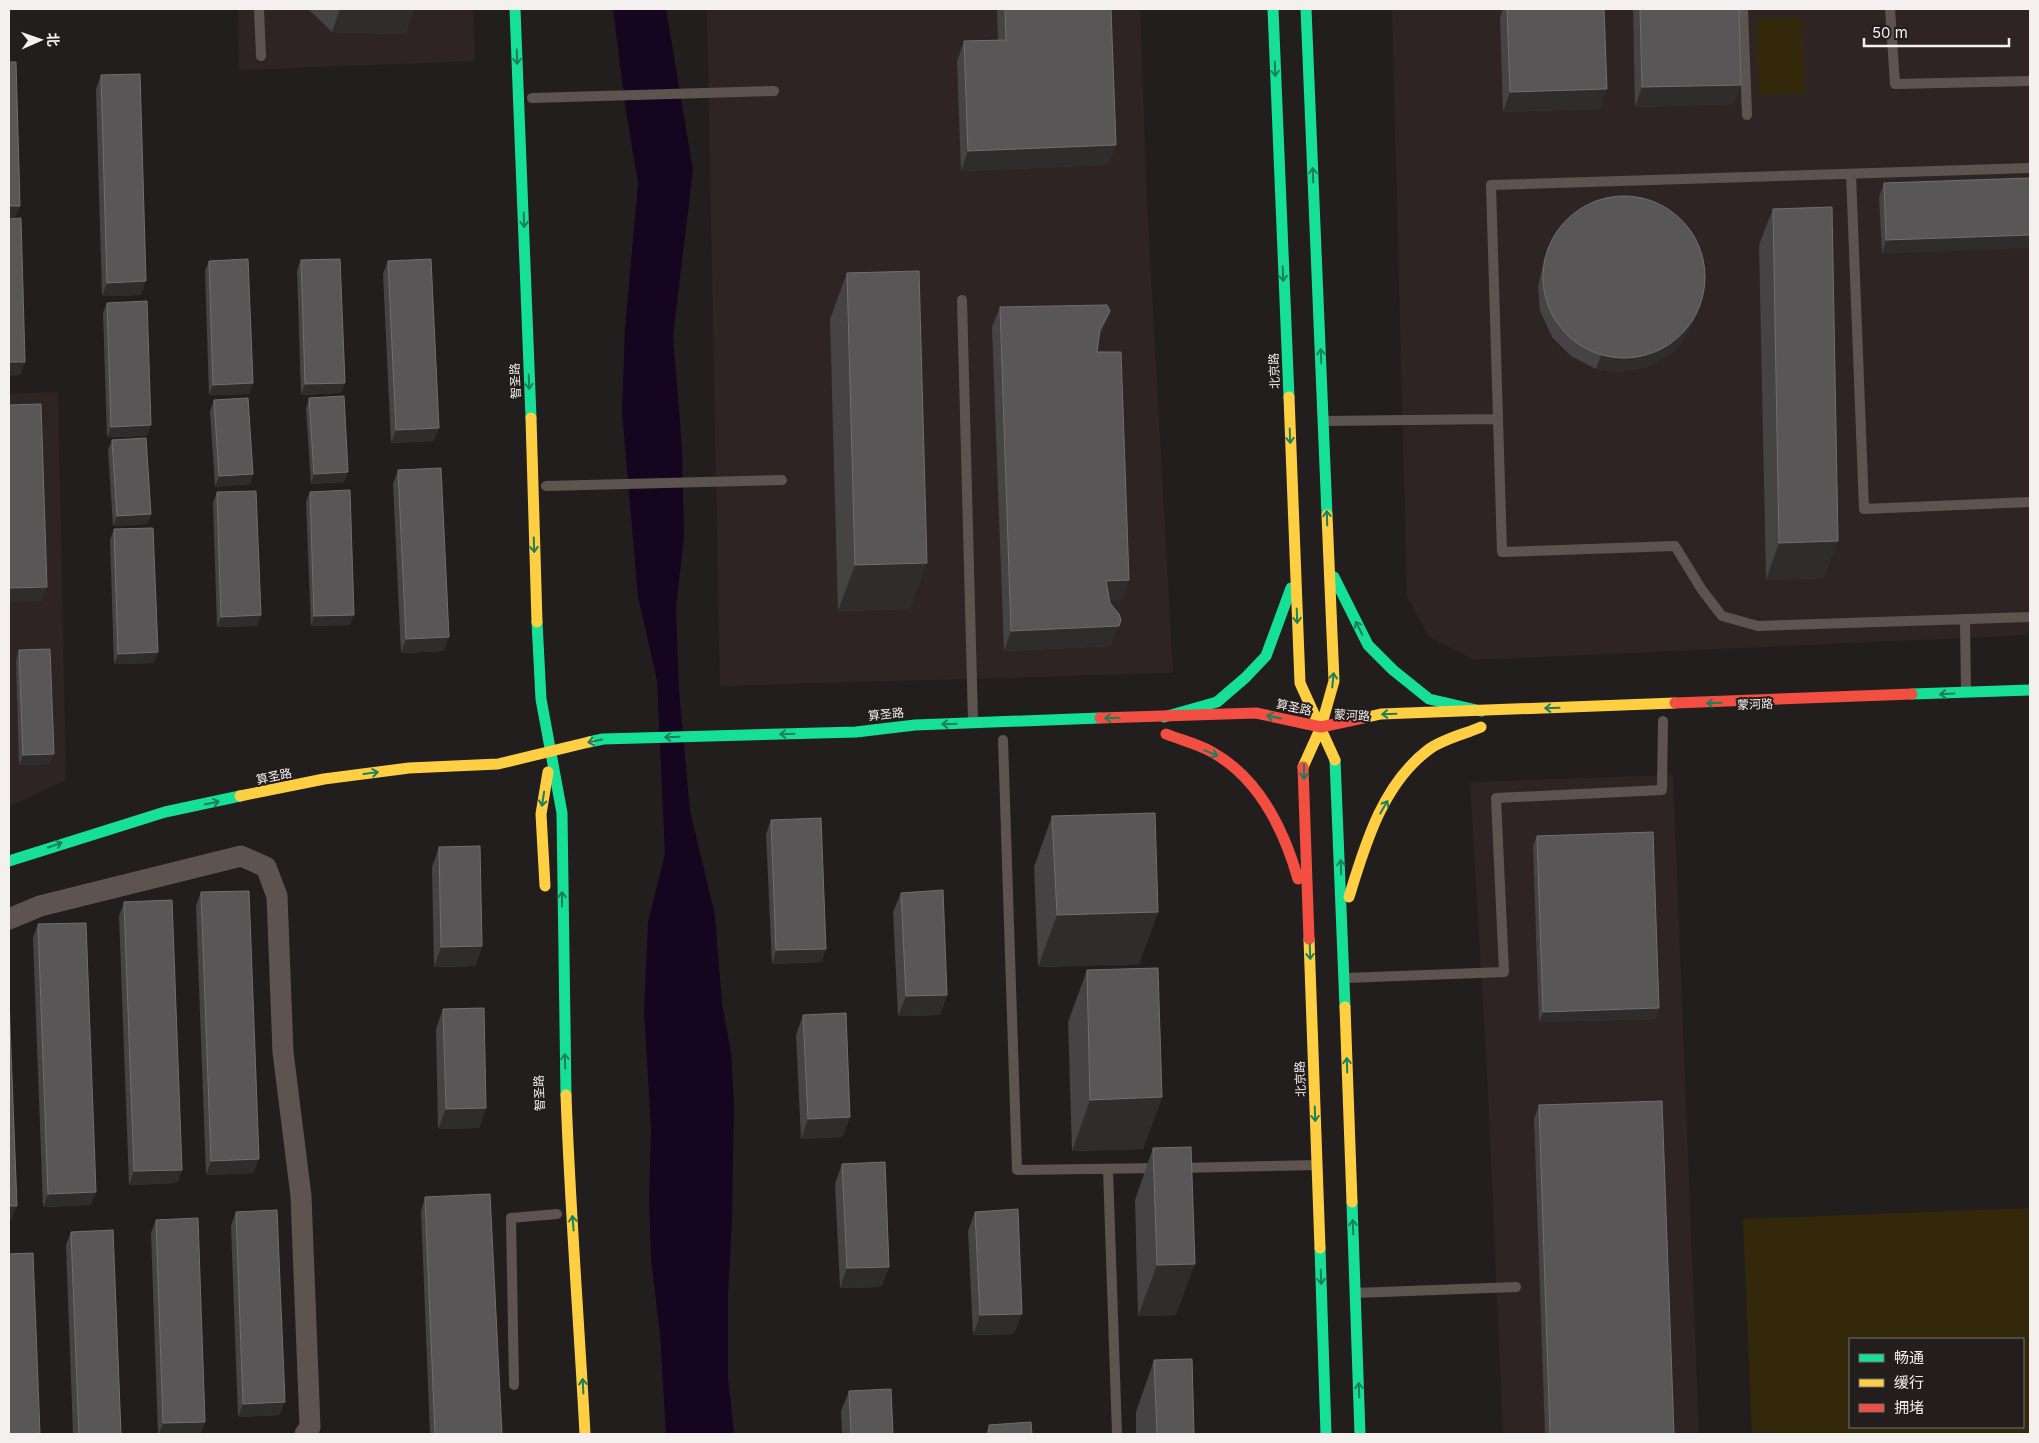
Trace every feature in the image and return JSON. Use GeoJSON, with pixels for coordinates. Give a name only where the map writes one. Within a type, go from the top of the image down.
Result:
{"type":"FeatureCollection","features":[{"type":"Feature","properties":{"kind":"main road","name":"智圣路"},"geometry":{"type":"LineString","coordinates":[[515,9],[526,271],[538,665],[540,699],[562,813],[562,969],[569,1177],[585,1434]]}},
{"type":"Feature","properties":{"kind":"main road","name":"北京路"},"geometry":{"type":"LineString","coordinates":[[1306,9],[1334,681],[1322,728],[1303,764],[1326,1434]]}},
{"type":"Feature","properties":{"kind":"main road"},"geometry":{"type":"LineString","coordinates":[[1308,50],[1313,9]]}},
{"type":"Feature","properties":{"kind":"main road","name":"北京路"},"geometry":{"type":"LineString","coordinates":[[1272,12],[1300,682],[1337,764],[1360,1434]]}},
{"type":"Feature","properties":{"kind":"main road"},"geometry":{"type":"LineString","coordinates":[[1330,569],[1368,646],[1393,670],[1429,699],[1481,711]]}},
{"type":"Feature","properties":{"kind":"main road"},"geometry":{"type":"LineString","coordinates":[[1164,716],[1217,702],[1261,662],[1266,656],[1296,575]]}},
{"type":"Feature","properties":{"kind":"main road"},"geometry":{"type":"LineString","coordinates":[[550,645],[551,664]]}},
{"type":"Feature","properties":{"kind":"main road","name":"蒙河路"},"geometry":{"type":"LineString","coordinates":[[1322,728],[1381,714],[2030,690]]}},
{"type":"Feature","properties":{"kind":"main road","name":"智圣路"},"geometry":{"type":"LineString","coordinates":[[546,902],[541,814],[551,751],[553,699]]}},
{"type":"Feature","properties":{"kind":"main road","name":"算圣路"},"geometry":{"type":"LineString","coordinates":[[9,861],[165,812],[324,779],[409,768],[498,764],[603,739],[856,732],[915,725],[1256,713],[1322,728]]}},
{"type":"Feature","properties":{"kind":"main road"},"geometry":{"type":"LineString","coordinates":[[1342,918],[1368,835],[1402,775],[1429,749],[1486,727],[1442,729]]}},
{"type":"Feature","properties":{"kind":"main road","name":"算圣路"},"geometry":{"type":"LineString","coordinates":[[1274,730],[1322,728]]}},
{"type":"Feature","properties":{"kind":"main road","name":"蒙河路"},"geometry":{"type":"LineString","coordinates":[[1322,728],[1365,730]]}},
{"type":"Feature","properties":{"kind":"main road"},"geometry":{"type":"LineString","coordinates":[[1152,735],[1196,733]]}},
{"type":"Feature","properties":{"kind":"main road"},"geometry":{"type":"LineString","coordinates":[[1166,734],[1219,756],[1242,778],[1273,813],[1291,851],[1309,923]]}},
{"type":"Feature","properties":{"kind":"main road","name":"算圣路"},"geometry":{"type":"LineString","coordinates":[[515,747],[586,755]]}},
{"type":"Feature","properties":{"kind":"street"},"geometry":{"type":"LineString","coordinates":[[9,919],[40,906],[241,856],[266,867],[276,896],[283,1052],[301,1196],[310,1427],[306,1434]]}},
{"type":"Feature","properties":{"kind":"lane"},"geometry":{"type":"LineString","coordinates":[[259,9],[261,56]]}},
{"type":"Feature","properties":{"kind":"lane"},"geometry":{"type":"LineString","coordinates":[[1743,9],[1747,115]]}},
{"type":"Feature","properties":{"kind":"lane"},"geometry":{"type":"LineString","coordinates":[[1890,9],[1895,84],[2030,80]]}},
{"type":"Feature","properties":{"kind":"lane"},"geometry":{"type":"LineString","coordinates":[[532,98],[774,91]]}},
{"type":"Feature","properties":{"kind":"lane"},"geometry":{"type":"LineString","coordinates":[[2030,168],[1491,184],[1502,552],[1675,546],[1702,590],[1722,616],[1758,626],[2030,617]]}},
{"type":"Feature","properties":{"kind":"lane"},"geometry":{"type":"LineString","coordinates":[[1851,174],[1864,509],[2030,502]]}},
{"type":"Feature","properties":{"kind":"lane"},"geometry":{"type":"LineString","coordinates":[[962,300],[973,723]]}},
{"type":"Feature","properties":{"kind":"lane"},"geometry":{"type":"LineString","coordinates":[[1323,421],[1497,419]]}},
{"type":"Feature","properties":{"kind":"lane"},"geometry":{"type":"LineString","coordinates":[[546,486],[782,480]]}},
{"type":"Feature","properties":{"kind":"lane"},"geometry":{"type":"LineString","coordinates":[[1965,619],[1966,693]]}},
{"type":"Feature","properties":{"kind":"lane"},"geometry":{"type":"LineString","coordinates":[[1344,978],[1504,972],[1496,798],[1662,790],[1664,721]]}},
{"type":"Feature","properties":{"kind":"lane"},"geometry":{"type":"LineString","coordinates":[[1003,740],[1017,1170],[1317,1165]]}},
{"type":"Feature","properties":{"kind":"lane"},"geometry":{"type":"LineString","coordinates":[[1108,1169],[1117,1434]]}},
{"type":"Feature","properties":{"kind":"lane"},"geometry":{"type":"LineString","coordinates":[[514,1385],[510,1218],[557,1214]]}},
{"type":"Feature","properties":{"kind":"lane"},"geometry":{"type":"LineString","coordinates":[[1355,1293],[1516,1287]]}},
{"type":"Feature","properties":{"kind":"shaded area"},"geometry":{"type":"Polygon","coordinates":[[[238,9],[473,9],[475,61],[239,70],[238,9]]]}},
{"type":"Feature","properties":{"kind":"shaded area"},"geometry":{"type":"Polygon","coordinates":[[[613,9],[666,9],[693,170],[673,336],[682,448],[684,536],[676,608],[679,691],[690,811],[715,915],[722,1004],[731,1053],[734,1106],[732,1219],[728,1295],[728,1377],[734,1434],[666,1434],[660,1334],[651,1259],[649,1199],[651,1128],[644,1011],[648,922],[665,854],[657,680],[638,597],[622,412],[625,329],[638,183],[626,111],[613,9]]]}},
{"type":"Feature","properties":{"kind":"shaded area"},"geometry":{"type":"Polygon","coordinates":[[[707,9],[1140,9],[1147,202],[1173,673],[720,686],[707,9]]]}},
{"type":"Feature","properties":{"kind":"shaded area"},"geometry":{"type":"Polygon","coordinates":[[[1392,9],[2030,9],[2030,635],[1474,660],[1429,637],[1407,597],[1392,9]]]}},
{"type":"Feature","properties":{"kind":"shaded area"},"geometry":{"type":"Polygon","coordinates":[[[1801,17],[1805,93],[1759,95],[1756,19],[1801,17]]]}},
{"type":"Feature","properties":{"kind":"shaded area"},"geometry":{"type":"Polygon","coordinates":[[[58,392],[66,780],[9,807],[9,394],[58,392]]]}},
{"type":"Feature","properties":{"kind":"shaded area"},"geometry":{"type":"Polygon","coordinates":[[[1673,775],[1699,1434],[1503,1434],[1487,1071],[1470,782],[1673,775]]]}},
{"type":"Feature","properties":{"kind":"shaded area"},"geometry":{"type":"Polygon","coordinates":[[[2030,1208],[2030,1434],[1752,1434],[1743,1219],[2030,1208]]]}},
{"type":"Feature","properties":{"kind":"building"},"geometry":{"type":"Polygon","coordinates":[[[1005,9],[1111,9],[1116,145],[968,151],[964,41],[1006,40],[1005,9]]]}},
{"type":"Feature","properties":{"kind":"building"},"geometry":{"type":"Polygon","coordinates":[[[1507,9],[1604,9],[1607,89],[1510,92],[1507,9]]]}},
{"type":"Feature","properties":{"kind":"building"},"geometry":{"type":"Polygon","coordinates":[[[1640,9],[1739,9],[1741,85],[1642,87],[1640,9]]]}},
{"type":"Feature","properties":{"kind":"building"},"geometry":{"type":"Polygon","coordinates":[[[9,62],[16,62],[20,206],[9,206],[9,62]]]}},
{"type":"Feature","properties":{"kind":"building"},"geometry":{"type":"Polygon","coordinates":[[[140,74],[146,281],[107,283],[101,75],[140,74]]]}},
{"type":"Feature","properties":{"kind":"building"},"geometry":{"type":"Polygon","coordinates":[[[2030,178],[2030,235],[1886,240],[1884,183],[2030,178]]]}},
{"type":"Feature","properties":{"kind":"building"},"geometry":{"type":"Polygon","coordinates":[[[1624,196],[1655,202],[1681,220],[1699,246],[1705,277],[1699,308],[1681,334],[1655,352],[1624,358],[1593,352],[1567,334],[1549,308],[1543,277],[1549,246],[1567,220],[1593,202],[1624,196]]]}},
{"type":"Feature","properties":{"kind":"building"},"geometry":{"type":"Polygon","coordinates":[[[1832,207],[1838,541],[1779,543],[1773,209],[1832,207]]]}},
{"type":"Feature","properties":{"kind":"building"},"geometry":{"type":"Polygon","coordinates":[[[21,218],[25,362],[9,362],[9,219],[21,218]]]}},
{"type":"Feature","properties":{"kind":"building"},"geometry":{"type":"Polygon","coordinates":[[[248,259],[253,383],[213,385],[209,261],[248,259]]]}},
{"type":"Feature","properties":{"kind":"building"},"geometry":{"type":"Polygon","coordinates":[[[340,259],[345,383],[305,384],[301,260],[340,259]]]}},
{"type":"Feature","properties":{"kind":"building"},"geometry":{"type":"Polygon","coordinates":[[[431,259],[439,428],[396,430],[388,261],[431,259]]]}},
{"type":"Feature","properties":{"kind":"building"},"geometry":{"type":"Polygon","coordinates":[[[919,271],[927,563],[855,565],[847,273],[919,271]]]}},
{"type":"Feature","properties":{"kind":"building"},"geometry":{"type":"Polygon","coordinates":[[[147,301],[151,425],[111,427],[107,303],[147,301]]]}},
{"type":"Feature","properties":{"kind":"building"},"geometry":{"type":"Polygon","coordinates":[[[1107,305],[1110,311],[1100,330],[1097,352],[1121,352],[1129,580],[1106,581],[1110,603],[1119,614],[1121,620],[1119,626],[1011,631],[1000,307],[1107,305]]]}},
{"type":"Feature","properties":{"kind":"building"},"geometry":{"type":"Polygon","coordinates":[[[344,396],[348,472],[314,474],[309,398],[344,396]]]}},
{"type":"Feature","properties":{"kind":"building"},"geometry":{"type":"Polygon","coordinates":[[[248,398],[253,474],[219,476],[214,400],[248,398]]]}},
{"type":"Feature","properties":{"kind":"building"},"geometry":{"type":"Polygon","coordinates":[[[41,404],[47,587],[9,588],[9,405],[41,404]]]}},
{"type":"Feature","properties":{"kind":"building"},"geometry":{"type":"Polygon","coordinates":[[[146,438],[151,514],[117,516],[112,440],[146,438]]]}},
{"type":"Feature","properties":{"kind":"building"},"geometry":{"type":"Polygon","coordinates":[[[441,468],[449,637],[406,639],[398,470],[441,468]]]}},
{"type":"Feature","properties":{"kind":"building"},"geometry":{"type":"Polygon","coordinates":[[[350,490],[354,615],[314,616],[310,492],[350,490]]]}},
{"type":"Feature","properties":{"kind":"building"},"geometry":{"type":"Polygon","coordinates":[[[256,491],[261,615],[221,617],[217,492],[256,491]]]}},
{"type":"Feature","properties":{"kind":"building"},"geometry":{"type":"Polygon","coordinates":[[[153,528],[158,652],[118,654],[114,529],[153,528]]]}},
{"type":"Feature","properties":{"kind":"building"},"geometry":{"type":"Polygon","coordinates":[[[50,649],[54,754],[23,755],[19,650],[50,649]]]}},
{"type":"Feature","properties":{"kind":"building"},"geometry":{"type":"Polygon","coordinates":[[[1155,813],[1158,912],[1057,915],[1052,816],[1155,813]]]}},
{"type":"Feature","properties":{"kind":"building"},"geometry":{"type":"Polygon","coordinates":[[[821,818],[826,949],[776,950],[771,820],[821,818]]]}},
{"type":"Feature","properties":{"kind":"building"},"geometry":{"type":"Polygon","coordinates":[[[1653,832],[1659,1008],[1543,1012],[1537,836],[1653,832]]]}},
{"type":"Feature","properties":{"kind":"building"},"geometry":{"type":"Polygon","coordinates":[[[480,846],[482,946],[441,947],[439,847],[480,846]]]}},
{"type":"Feature","properties":{"kind":"building"},"geometry":{"type":"Polygon","coordinates":[[[943,890],[947,995],[906,996],[901,893],[943,890]]]}},
{"type":"Feature","properties":{"kind":"building"},"geometry":{"type":"Polygon","coordinates":[[[249,891],[259,1159],[211,1161],[201,892],[249,891]]]}},
{"type":"Feature","properties":{"kind":"building"},"geometry":{"type":"Polygon","coordinates":[[[172,900],[182,1170],[134,1171],[124,902],[172,900]]]}},
{"type":"Feature","properties":{"kind":"building"},"geometry":{"type":"Polygon","coordinates":[[[86,923],[96,1192],[48,1194],[38,924],[86,923]]]}},
{"type":"Feature","properties":{"kind":"building"},"geometry":{"type":"Polygon","coordinates":[[[1158,968],[1162,1097],[1090,1100],[1087,970],[1158,968]]]}},
{"type":"Feature","properties":{"kind":"building"},"geometry":{"type":"Polygon","coordinates":[[[9,999],[17,1206],[9,1206],[9,999]]]}},
{"type":"Feature","properties":{"kind":"building"},"geometry":{"type":"Polygon","coordinates":[[[484,1008],[486,1108],[446,1109],[443,1009],[484,1008]]]}},
{"type":"Feature","properties":{"kind":"building"},"geometry":{"type":"Polygon","coordinates":[[[846,1013],[850,1117],[808,1119],[803,1015],[846,1013]]]}},
{"type":"Feature","properties":{"kind":"building"},"geometry":{"type":"Polygon","coordinates":[[[1662,1101],[1674,1434],[1550,1434],[1539,1105],[1662,1101]]]}},
{"type":"Feature","properties":{"kind":"building"},"geometry":{"type":"Polygon","coordinates":[[[1191,1147],[1195,1264],[1157,1265],[1153,1148],[1191,1147]]]}},
{"type":"Feature","properties":{"kind":"building"},"geometry":{"type":"Polygon","coordinates":[[[885,1162],[889,1267],[847,1268],[842,1164],[885,1162]]]}},
{"type":"Feature","properties":{"kind":"building"},"geometry":{"type":"Polygon","coordinates":[[[490,1194],[502,1434],[435,1434],[425,1197],[490,1194]]]}},
{"type":"Feature","properties":{"kind":"building"},"geometry":{"type":"Polygon","coordinates":[[[1018,1209],[1022,1314],[980,1315],[975,1212],[1018,1209]]]}},
{"type":"Feature","properties":{"kind":"building"},"geometry":{"type":"Polygon","coordinates":[[[277,1210],[285,1402],[243,1404],[236,1212],[277,1210]]]}},
{"type":"Feature","properties":{"kind":"building"},"geometry":{"type":"Polygon","coordinates":[[[198,1218],[205,1422],[163,1423],[156,1220],[198,1218]]]}},
{"type":"Feature","properties":{"kind":"building"},"geometry":{"type":"Polygon","coordinates":[[[113,1230],[121,1434],[79,1434],[71,1232],[113,1230]]]}},
{"type":"Feature","properties":{"kind":"building"},"geometry":{"type":"Polygon","coordinates":[[[33,1253],[40,1434],[9,1434],[9,1254],[33,1253]]]}},
{"type":"Feature","properties":{"kind":"building"},"geometry":{"type":"Polygon","coordinates":[[[1192,1359],[1194,1434],[1157,1434],[1154,1360],[1192,1359]]]}},
{"type":"Feature","properties":{"kind":"building"},"geometry":{"type":"Polygon","coordinates":[[[891,1389],[893,1434],[851,1434],[849,1391],[891,1389]]]}},
{"type":"Feature","properties":{"kind":"building"},"geometry":{"type":"Polygon","coordinates":[[[1031,1422],[1032,1434],[989,1434],[989,1425],[1031,1422]]]}},
{"type":"Feature","properties":{"kind":"traffic: fast"},"geometry":{"type":"LineString","coordinates":[[515,9],[531,418]]}},
{"type":"Feature","properties":{"kind":"traffic: fast"},"geometry":{"type":"LineString","coordinates":[[1273,9],[1289,397]]}},
{"type":"Feature","properties":{"kind":"traffic: fast"},"geometry":{"type":"LineString","coordinates":[[1306,9],[1327,515]]}},
{"type":"Feature","properties":{"kind":"traffic: fast"},"geometry":{"type":"LineString","coordinates":[[1334,577],[1368,645],[1393,670],[1429,699],[1481,711]]}},
{"type":"Feature","properties":{"kind":"traffic: fast"},"geometry":{"type":"LineString","coordinates":[[1164,717],[1217,702],[1245,678],[1266,656],[1291,588]]}},
{"type":"Feature","properties":{"kind":"traffic: fast"},"geometry":{"type":"LineString","coordinates":[[537,622],[541,699],[562,813],[566,1095]]}},
{"type":"Feature","properties":{"kind":"traffic: fast"},"geometry":{"type":"LineString","coordinates":[[1912,694],[2030,690]]}},
{"type":"Feature","properties":{"kind":"traffic: fast"},"geometry":{"type":"LineString","coordinates":[[589,742],[603,739],[856,732],[915,725],[1100,718]]}},
{"type":"Feature","properties":{"kind":"traffic: fast"},"geometry":{"type":"LineString","coordinates":[[1335,760],[1345,1007]]}},
{"type":"Feature","properties":{"kind":"traffic: fast"},"geometry":{"type":"LineString","coordinates":[[9,861],[165,812],[240,796]]}},
{"type":"Feature","properties":{"kind":"traffic: fast"},"geometry":{"type":"LineString","coordinates":[[1352,1202],[1360,1434]]}},
{"type":"Feature","properties":{"kind":"traffic: fast"},"geometry":{"type":"LineString","coordinates":[[1320,1248],[1326,1434]]}},
{"type":"Feature","properties":{"kind":"traffic: slow"},"geometry":{"type":"LineString","coordinates":[[1289,397],[1300,683],[1335,760]]}},
{"type":"Feature","properties":{"kind":"traffic: slow"},"geometry":{"type":"LineString","coordinates":[[531,418],[537,622]]}},
{"type":"Feature","properties":{"kind":"traffic: slow"},"geometry":{"type":"LineString","coordinates":[[1303,767],[1321,727],[1334,681],[1327,515]]}},
{"type":"Feature","properties":{"kind":"traffic: slow"},"geometry":{"type":"LineString","coordinates":[[1363,718],[1381,714],[1675,703]]}},
{"type":"Feature","properties":{"kind":"traffic: slow"},"geometry":{"type":"LineString","coordinates":[[1349,897],[1377,817],[1398,780],[1412,764],[1434,746],[1481,727]]}},
{"type":"Feature","properties":{"kind":"traffic: slow"},"geometry":{"type":"LineString","coordinates":[[240,796],[324,779],[409,768],[498,764],[589,742]]}},
{"type":"Feature","properties":{"kind":"traffic: slow"},"geometry":{"type":"LineString","coordinates":[[545,886],[541,814],[548,772]]}},
{"type":"Feature","properties":{"kind":"traffic: slow"},"geometry":{"type":"LineString","coordinates":[[1309,939],[1320,1248]]}},
{"type":"Feature","properties":{"kind":"traffic: slow"},"geometry":{"type":"LineString","coordinates":[[1345,1007],[1352,1202]]}},
{"type":"Feature","properties":{"kind":"traffic: slow"},"geometry":{"type":"LineString","coordinates":[[566,1095],[585,1434]]}},
{"type":"Feature","properties":{"kind":"traffic: jam"},"geometry":{"type":"LineString","coordinates":[[1675,703],[1912,694]]}},
{"type":"Feature","properties":{"kind":"traffic: jam"},"geometry":{"type":"LineString","coordinates":[[1100,718],[1256,713],[1321,727],[1363,718]]}},
{"type":"Feature","properties":{"kind":"traffic: jam"},"geometry":{"type":"LineString","coordinates":[[1166,734],[1212,752],[1229,763],[1243,776],[1256,791],[1277,824],[1298,879]]}},
{"type":"Feature","properties":{"kind":"traffic: jam"},"geometry":{"type":"LineString","coordinates":[[1303,767],[1309,939]]}}]}
